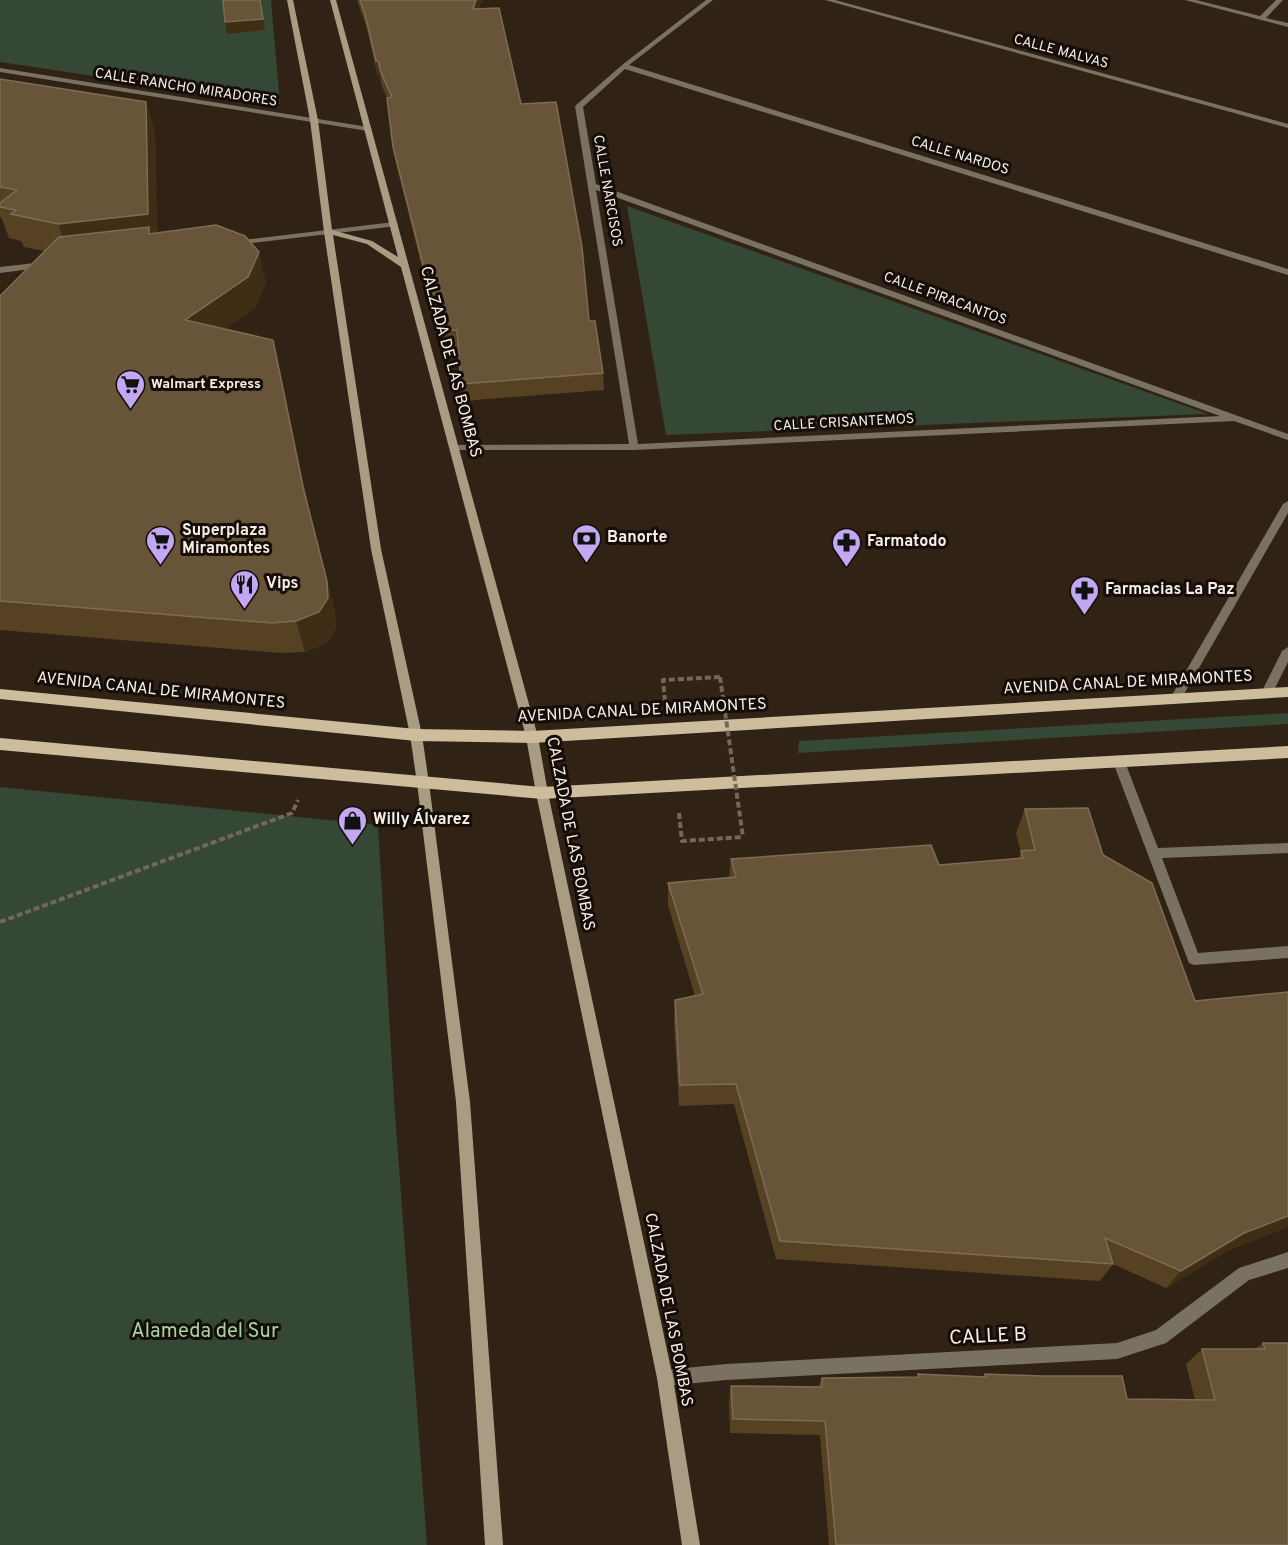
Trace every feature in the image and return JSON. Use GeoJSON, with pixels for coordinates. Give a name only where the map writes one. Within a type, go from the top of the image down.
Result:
{"type":"FeatureCollection","features":[{"type":"Feature","properties":{"kind":"main road"},"geometry":{"type":"LineString","coordinates":[[290,0],[314,120],[328,232],[376,549],[416,735],[423,783],[463,1102],[494,1545]]}},
{"type":"Feature","properties":{"kind":"main road","name":"CALZADA DE LAS BOMBAS"},"geometry":{"type":"LineString","coordinates":[[333,0],[532,737],[665,1378],[691,1545]]}},
{"type":"Feature","properties":{"kind":"main road"},"geometry":{"type":"LineString","coordinates":[[328,232],[360,237],[378,246],[405,266]]}},
{"type":"Feature","properties":{"kind":"main road","name":"AVENIDA CANAL DE MIRAMONTES"},"geometry":{"type":"LineString","coordinates":[[0,693],[416,735],[532,737],[1288,692]]}},
{"type":"Feature","properties":{"kind":"main road"},"geometry":{"type":"LineString","coordinates":[[0,744],[542,792],[1288,752]]}},
{"type":"Feature","properties":{"kind":"street","name":"CALLE NARCISOS"},"geometry":{"type":"LineString","coordinates":[[634,447],[579,106],[624,66],[710,0]]}},
{"type":"Feature","properties":{"kind":"street","name":"CALLE MALVAS"},"geometry":{"type":"LineString","coordinates":[[828,0],[1288,126]]}},
{"type":"Feature","properties":{"kind":"street"},"geometry":{"type":"LineString","coordinates":[[1188,0],[1288,25]]}},
{"type":"Feature","properties":{"kind":"street"},"geometry":{"type":"LineString","coordinates":[[1262,18],[1280,0]]}},
{"type":"Feature","properties":{"kind":"street","name":"CALLE NARDOS"},"geometry":{"type":"LineString","coordinates":[[624,66],[1288,272]]}},
{"type":"Feature","properties":{"kind":"street","name":"CALLE RANCHO MIRADORES"},"geometry":{"type":"LineString","coordinates":[[0,70],[368,129]]}},
{"type":"Feature","properties":{"kind":"street","name":"CALLE PIRACANTOS"},"geometry":{"type":"LineString","coordinates":[[593,186],[1288,437]]}},
{"type":"Feature","properties":{"kind":"street"},"geometry":{"type":"LineString","coordinates":[[224,244],[394,224]]}},
{"type":"Feature","properties":{"kind":"street"},"geometry":{"type":"LineString","coordinates":[[0,270],[59,263]]}},
{"type":"Feature","properties":{"kind":"street","name":"CALLE CRISANTEMOS"},"geometry":{"type":"LineString","coordinates":[[455,448],[634,447],[1235,418]]}},
{"type":"Feature","properties":{"kind":"street"},"geometry":{"type":"LineString","coordinates":[[1176,698],[1288,504]]}},
{"type":"Feature","properties":{"kind":"street"},"geometry":{"type":"LineString","coordinates":[[1267,693],[1288,651]]}},
{"type":"Feature","properties":{"kind":"street"},"geometry":{"type":"LineString","coordinates":[[1119,762],[1194,958],[1288,952]]}},
{"type":"Feature","properties":{"kind":"street"},"geometry":{"type":"LineString","coordinates":[[1154,853],[1288,848]]}},
{"type":"Feature","properties":{"kind":"street","name":"CALLE B"},"geometry":{"type":"LineString","coordinates":[[665,1378],[726,1372],[1118,1351],[1160,1337],[1245,1274],[1288,1260]]}},
{"type":"Feature","properties":{"kind":"path"},"geometry":{"type":"LineString","coordinates":[[663,680],[720,677],[743,837],[682,841]]}},
{"type":"Feature","properties":{"kind":"path"},"geometry":{"type":"LineString","coordinates":[[0,922],[292,813],[311,773]]}},
{"type":"Feature","properties":{"kind":"green space"},"geometry":{"type":"Polygon","coordinates":[[[0,0],[271,0],[280,104],[0,62],[0,0]]]}},
{"type":"Feature","properties":{"kind":"green space"},"geometry":{"type":"Polygon","coordinates":[[[627,206],[1208,414],[666,435],[627,206]]]}},
{"type":"Feature","properties":{"kind":"green space"},"geometry":{"type":"Polygon","coordinates":[[[1288,713],[1288,724],[798,753],[799,741],[1288,713]]]}},
{"type":"Feature","properties":{"kind":"green space","name":"Alameda del Sur"},"geometry":{"type":"Polygon","coordinates":[[[0,787],[378,825],[394,1100],[427,1545],[0,1545],[0,787]]]}},
{"type":"Feature","properties":{"kind":"building"},"geometry":{"type":"Polygon","coordinates":[[[223,0],[260,0],[263,19],[225,22],[223,0]]]}},
{"type":"Feature","properties":{"kind":"building"},"geometry":{"type":"Polygon","coordinates":[[[360,0],[476,0],[473,9],[499,8],[521,104],[556,102],[582,247],[589,321],[595,321],[603,373],[461,384],[457,330],[440,331],[393,147],[387,98],[392,97],[378,61],[376,61],[360,0]]]}},
{"type":"Feature","properties":{"kind":"building"},"geometry":{"type":"Polygon","coordinates":[[[0,79],[146,102],[148,214],[58,224],[11,214],[16,210],[0,207],[0,203],[17,190],[0,187],[0,79]]]}},
{"type":"Feature","properties":{"kind":"building"},"geometry":{"type":"Polygon","coordinates":[[[216,225],[245,236],[259,252],[248,277],[185,320],[273,340],[303,487],[327,581],[328,598],[319,612],[296,621],[272,623],[0,601],[0,296],[59,237],[149,227],[149,234],[216,225]]]}},
{"type":"Feature","properties":{"kind":"building"},"geometry":{"type":"Polygon","coordinates":[[[1088,808],[1103,855],[1152,883],[1195,1001],[1288,992],[1288,1216],[1244,1233],[1181,1271],[1105,1238],[1113,1264],[780,1241],[736,1084],[680,1085],[675,1000],[703,994],[668,883],[736,877],[731,859],[931,845],[939,865],[1023,858],[1021,851],[1035,850],[1025,809],[1088,808]]]}},
{"type":"Feature","properties":{"kind":"building"},"geometry":{"type":"Polygon","coordinates":[[[1263,1343],[1288,1343],[1288,1545],[836,1545],[825,1421],[733,1419],[731,1386],[822,1387],[822,1378],[919,1377],[918,1374],[986,1377],[985,1374],[1122,1376],[1127,1399],[1215,1400],[1202,1349],[1265,1349],[1263,1343]]]}},
{"type":"Feature","properties":{"kind":"place","name":"Walmart Express"},"geometry":{"type":"Point","coordinates":[130,410]}},
{"type":"Feature","properties":{"kind":"place","name":"Banorte"},"geometry":{"type":"Point","coordinates":[586,564]}},
{"type":"Feature","properties":{"kind":"place","name":"Superplaza Miramontes"},"geometry":{"type":"Point","coordinates":[161,566]}},
{"type":"Feature","properties":{"kind":"place","name":"Farmatodo"},"geometry":{"type":"Point","coordinates":[846,568]}},
{"type":"Feature","properties":{"kind":"place","name":"Vips"},"geometry":{"type":"Point","coordinates":[245,610]}},
{"type":"Feature","properties":{"kind":"place","name":"Farmacias La Paz"},"geometry":{"type":"Point","coordinates":[1084,616]}},
{"type":"Feature","properties":{"kind":"place","name":"Willy Álvarez"},"geometry":{"type":"Point","coordinates":[352,846]}}]}
